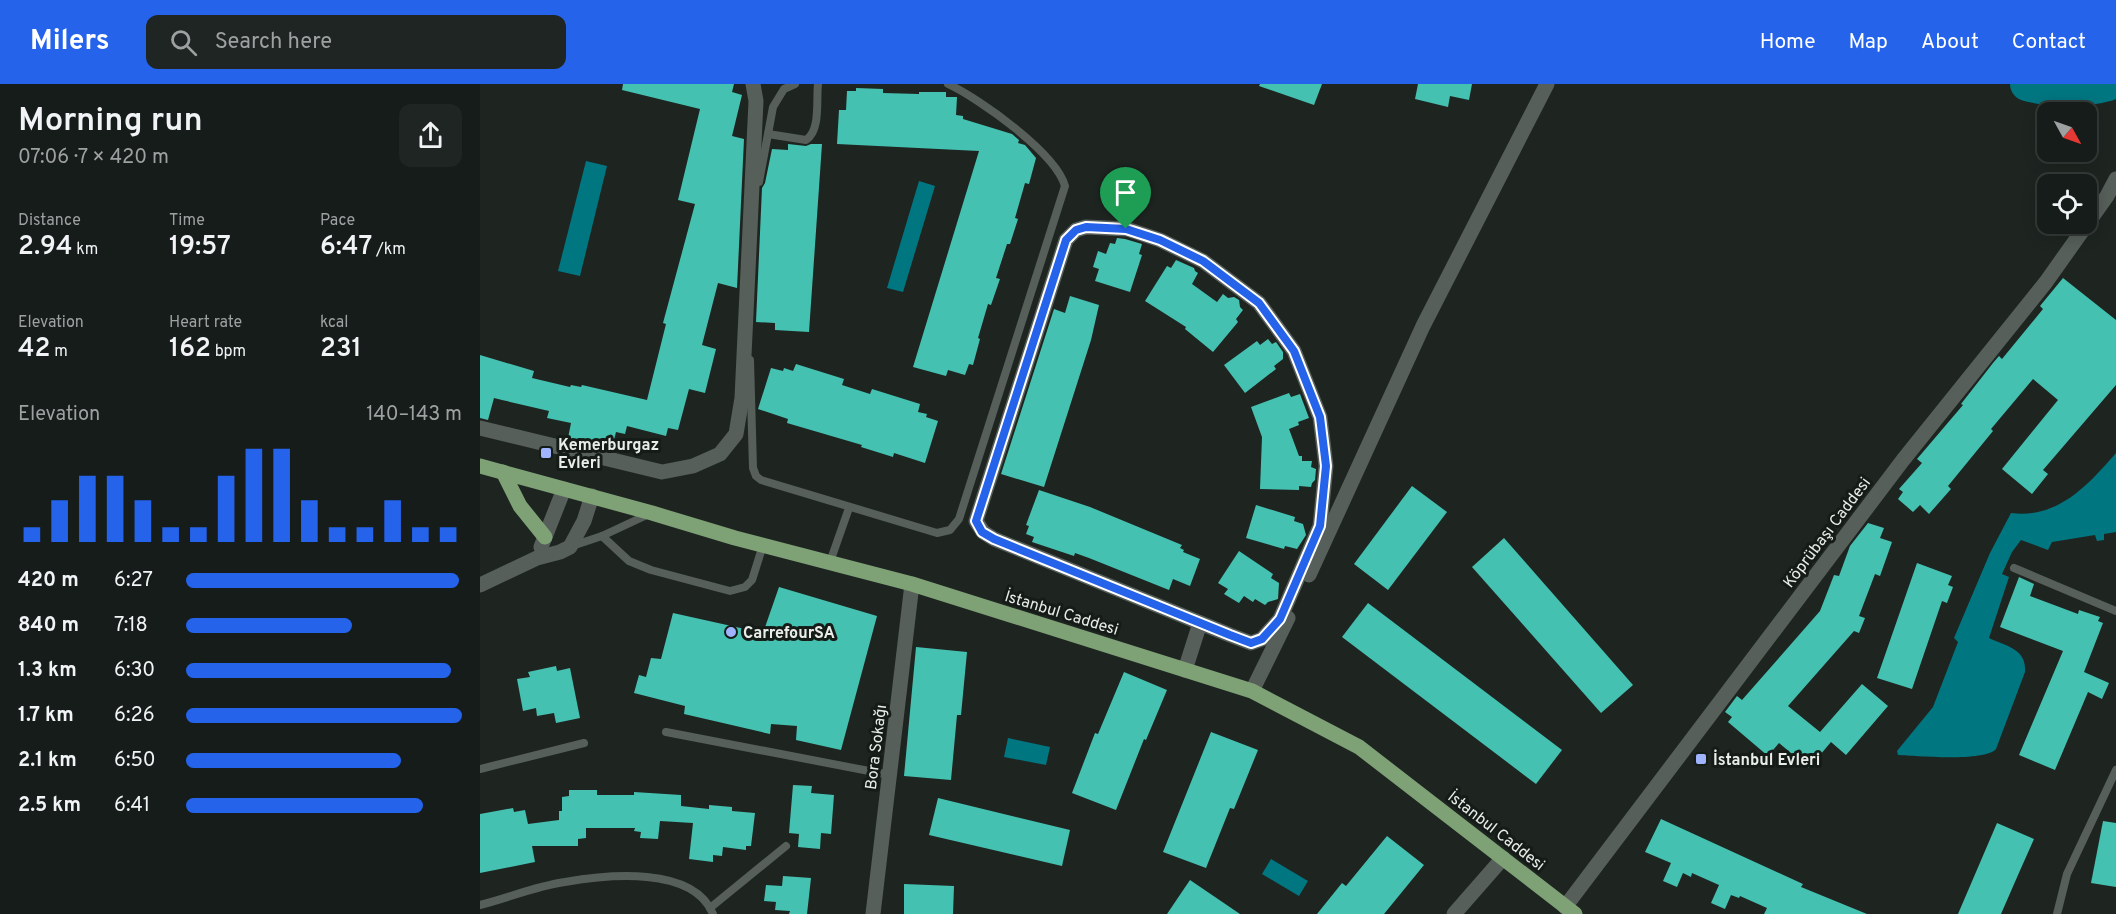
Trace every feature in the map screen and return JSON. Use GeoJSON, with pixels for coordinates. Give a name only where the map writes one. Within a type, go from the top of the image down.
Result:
{"type":"FeatureCollection","features":[{"type":"Feature","properties":{"kind":"main road","name":"İstanbul Caddesi"},"geometry":{"type":"LineString","coordinates":[[480,466],[912,584],[1252,691],[1359,747],[1570,910]]}},
{"type":"Feature","properties":{"kind":"main road"},"geometry":{"type":"LineString","coordinates":[[503,472],[520,506],[544,537]]}},
{"type":"Feature","properties":{"kind":"street"},"geometry":{"type":"LineString","coordinates":[[480,428],[662,472],[693,466],[720,454],[736,434],[742,398],[752,214],[756,101],[753,84]]}},
{"type":"Feature","properties":{"kind":"street"},"geometry":{"type":"LineString","coordinates":[[1252,691],[1329,534],[1423,326],[1547,84]]}},
{"type":"Feature","properties":{"kind":"street","name":"Köprübaşı Caddesi"},"geometry":{"type":"LineString","coordinates":[[1570,910],[1903,460],[2046,282],[2107,196],[2116,179]]}},
{"type":"Feature","properties":{"kind":"street"},"geometry":{"type":"LineString","coordinates":[[1086,227],[1126,229],[1160,240],[1203,261],[1259,303],[1294,351],[1320,417],[1326,466],[1320,526],[1280,619],[1262,639],[1251,643],[1200,623],[994,539],[982,532],[976,521],[1066,240],[1076,230],[1086,227]]}},
{"type":"Feature","properties":{"kind":"street"},"geometry":{"type":"LineString","coordinates":[[537,558],[564,489]]}},
{"type":"Feature","properties":{"kind":"street"},"geometry":{"type":"LineString","coordinates":[[480,585],[537,558],[570,547],[584,521],[592,496]]}},
{"type":"Feature","properties":{"kind":"street","name":"Bora Sokağı"},"geometry":{"type":"LineString","coordinates":[[873,914],[912,584]]}},
{"type":"Feature","properties":{"kind":"street"},"geometry":{"type":"LineString","coordinates":[[1185,669],[1200,623]]}},
{"type":"Feature","properties":{"kind":"street"},"geometry":{"type":"LineString","coordinates":[[1454,914],[1503,858]]}},
{"type":"Feature","properties":{"kind":"lane"},"geometry":{"type":"LineString","coordinates":[[795,84],[784,89],[773,107],[759,181],[750,351],[753,468],[756,476],[761,480],[937,533],[951,530],[959,519],[1065,186],[1059,171],[1033,143],[966,92],[948,84]]}},
{"type":"Feature","properties":{"kind":"lane"},"geometry":{"type":"LineString","coordinates":[[768,134],[806,140],[811,136],[814,129],[818,84]]}},
{"type":"Feature","properties":{"kind":"lane"},"geometry":{"type":"LineString","coordinates":[[830,562],[849,507]]}},
{"type":"Feature","properties":{"kind":"lane"},"geometry":{"type":"LineString","coordinates":[[570,547],[602,536],[652,513]]}},
{"type":"Feature","properties":{"kind":"lane"},"geometry":{"type":"LineString","coordinates":[[602,536],[629,561],[651,570],[730,591],[745,587],[752,580],[763,545]]}},
{"type":"Feature","properties":{"kind":"lane"},"geometry":{"type":"LineString","coordinates":[[2014,568],[2116,611]]}},
{"type":"Feature","properties":{"kind":"lane"},"geometry":{"type":"LineString","coordinates":[[666,732],[890,776]]}},
{"type":"Feature","properties":{"kind":"lane"},"geometry":{"type":"LineString","coordinates":[[480,769],[584,743]]}},
{"type":"Feature","properties":{"kind":"lane"},"geometry":{"type":"LineString","coordinates":[[2057,914],[2067,874],[2116,770]]}},
{"type":"Feature","properties":{"kind":"lane"},"geometry":{"type":"LineString","coordinates":[[480,905],[563,882],[622,876],[673,882],[691,889],[711,911],[786,846]]}},
{"type":"Feature","properties":{"kind":"water"},"geometry":{"type":"Polygon","coordinates":[[[586,161],[607,166],[580,276],[558,271],[586,161]]]}},
{"type":"Feature","properties":{"kind":"water"},"geometry":{"type":"Polygon","coordinates":[[[919,181],[935,186],[903,292],[887,288],[919,181]]]}},
{"type":"Feature","properties":{"kind":"water"},"geometry":{"type":"Polygon","coordinates":[[[2116,453],[2116,532],[2104,534],[2104,540],[2097,541],[2095,535],[2052,542],[2048,550],[2021,540],[2012,552],[2002,574],[2009,577],[1989,638],[2019,653],[2025,664],[2025,672],[1996,749],[1979,756],[1965,757],[1898,755],[1897,751],[1933,707],[1958,642],[1954,638],[1990,553],[2011,513],[2043,511],[2071,497],[2083,488],[2116,453]]]}},
{"type":"Feature","properties":{"kind":"water"},"geometry":{"type":"Polygon","coordinates":[[[1008,738],[1050,747],[1046,765],[1004,757],[1008,738]]]}},
{"type":"Feature","properties":{"kind":"water"},"geometry":{"type":"Polygon","coordinates":[[[1271,859],[1308,881],[1299,896],[1262,874],[1271,859]]]}},
{"type":"Feature","properties":{"kind":"building"},"geometry":{"type":"Polygon","coordinates":[[[623,84],[734,84],[732,92],[742,95],[732,136],[744,139],[737,288],[718,283],[702,345],[716,349],[705,393],[689,389],[678,430],[668,428],[666,436],[627,426],[625,434],[616,432],[612,448],[568,438],[571,423],[547,418],[549,411],[494,398],[488,420],[480,418],[480,355],[534,371],[532,378],[570,387],[571,385],[581,387],[582,385],[647,400],[666,324],[663,323],[695,204],[678,200],[700,109],[622,90],[623,84]]]}},
{"type":"Feature","properties":{"kind":"building"},"geometry":{"type":"Polygon","coordinates":[[[1260,84],[1322,84],[1314,105],[1259,86],[1260,84]]]}},
{"type":"Feature","properties":{"kind":"building"},"geometry":{"type":"Polygon","coordinates":[[[1418,84],[1472,84],[1469,100],[1450,96],[1448,107],[1415,99],[1418,84]]]}},
{"type":"Feature","properties":{"kind":"building"},"geometry":{"type":"Polygon","coordinates":[[[856,88],[883,89],[883,93],[946,92],[946,97],[957,97],[956,115],[1012,134],[1019,140],[1018,143],[1025,145],[1036,158],[1029,184],[1025,183],[1010,244],[1007,244],[996,278],[1000,279],[991,305],[988,304],[973,365],[969,364],[965,375],[948,370],[946,376],[913,367],[979,151],[837,144],[839,110],[846,110],[847,91],[856,91],[856,88]]]}},
{"type":"Feature","properties":{"kind":"building"},"geometry":{"type":"Polygon","coordinates":[[[788,144],[806,146],[822,144],[809,332],[775,330],[775,323],[756,322],[762,188],[772,149],[788,150],[788,144]]]}},
{"type":"Feature","properties":{"kind":"building"},"geometry":{"type":"Polygon","coordinates":[[[1117,238],[1142,244],[1139,254],[1142,255],[1130,292],[1095,281],[1099,269],[1093,267],[1098,251],[1106,254],[1110,243],[1115,244],[1117,238]]]}},
{"type":"Feature","properties":{"kind":"building"},"geometry":{"type":"Polygon","coordinates":[[[1176,260],[1194,268],[1198,273],[1192,284],[1217,302],[1223,294],[1228,298],[1234,297],[1239,300],[1243,310],[1236,319],[1238,322],[1213,352],[1185,329],[1186,327],[1145,301],[1167,266],[1171,268],[1176,260]]]}},
{"type":"Feature","properties":{"kind":"building"},"geometry":{"type":"Polygon","coordinates":[[[2063,278],[2116,320],[2116,385],[2043,470],[2048,474],[2032,494],[2002,469],[2058,400],[2033,379],[1991,429],[1993,431],[1948,486],[1951,489],[1929,514],[1920,505],[1913,512],[1898,499],[1903,492],[1899,489],[1922,463],[1917,459],[1963,405],[1961,404],[1993,363],[1999,356],[2002,359],[2043,309],[2040,306],[2063,278]]]}},
{"type":"Feature","properties":{"kind":"building"},"geometry":{"type":"Polygon","coordinates":[[[1070,296],[1099,305],[1091,340],[1044,487],[1001,474],[1054,309],[1065,313],[1070,296]]]}},
{"type":"Feature","properties":{"kind":"building"},"geometry":{"type":"Polygon","coordinates":[[[1268,339],[1272,344],[1276,342],[1283,352],[1283,359],[1274,366],[1276,369],[1245,393],[1224,365],[1257,341],[1260,345],[1268,339]]]}},
{"type":"Feature","properties":{"kind":"building"},"geometry":{"type":"Polygon","coordinates":[[[796,364],[844,379],[842,385],[870,394],[872,389],[920,404],[918,412],[927,414],[926,417],[938,421],[925,463],[894,453],[893,457],[861,447],[862,445],[787,423],[788,419],[758,409],[771,368],[793,371],[796,364]]]}},
{"type":"Feature","properties":{"kind":"building"},"geometry":{"type":"Polygon","coordinates":[[[1289,393],[1291,397],[1300,394],[1309,418],[1289,429],[1299,456],[1302,456],[1302,461],[1312,461],[1311,467],[1316,469],[1315,480],[1311,487],[1299,486],[1299,490],[1260,489],[1262,437],[1251,407],[1289,393]]]}},
{"type":"Feature","properties":{"kind":"building"},"geometry":{"type":"Polygon","coordinates":[[[1412,486],[1447,512],[1388,590],[1354,564],[1412,486]]]}},
{"type":"Feature","properties":{"kind":"building"},"geometry":{"type":"Polygon","coordinates":[[[1039,490],[1090,507],[1182,545],[1180,548],[1184,550],[1183,552],[1200,559],[1190,586],[1173,579],[1169,590],[1075,553],[1074,556],[1032,542],[1034,537],[1026,534],[1029,526],[1026,525],[1039,490]]]}},
{"type":"Feature","properties":{"kind":"building"},"geometry":{"type":"Polygon","coordinates":[[[1256,505],[1295,517],[1294,521],[1303,524],[1306,535],[1297,549],[1285,546],[1284,549],[1246,538],[1256,505]]]}},
{"type":"Feature","properties":{"kind":"building"},"geometry":{"type":"Polygon","coordinates":[[[1868,523],[1884,528],[1880,538],[1892,542],[1880,576],[1875,574],[1859,616],[1865,618],[1859,633],[1854,631],[1788,706],[1820,732],[1862,684],[1888,706],[1846,755],[1831,742],[1809,768],[1779,743],[1768,756],[1728,722],[1732,717],[1725,712],[1737,696],[1742,700],[1820,611],[1834,575],[1839,576],[1850,546],[1868,523]]]}},
{"type":"Feature","properties":{"kind":"building"},"geometry":{"type":"Polygon","coordinates":[[[1504,538],[1633,685],[1601,713],[1472,567],[1504,538]]]}},
{"type":"Feature","properties":{"kind":"building"},"geometry":{"type":"Polygon","coordinates":[[[1239,551],[1273,574],[1271,578],[1279,583],[1278,599],[1265,605],[1255,599],[1253,602],[1244,596],[1239,603],[1224,594],[1228,589],[1218,583],[1239,551]]]}},
{"type":"Feature","properties":{"kind":"building"},"geometry":{"type":"Polygon","coordinates":[[[1917,563],[1952,576],[1948,585],[1953,587],[1947,603],[1942,601],[1912,689],[1877,678],[1917,563]]]}},
{"type":"Feature","properties":{"kind":"building"},"geometry":{"type":"Polygon","coordinates":[[[2019,577],[2034,584],[2030,596],[2078,614],[2079,610],[2100,617],[2098,621],[2103,623],[2084,672],[2109,683],[2102,699],[2088,692],[2055,770],[2019,755],[2063,651],[2000,627],[2019,577]]]}},
{"type":"Feature","properties":{"kind":"building"},"geometry":{"type":"Polygon","coordinates":[[[779,587],[877,616],[841,750],[796,740],[797,726],[771,724],[770,734],[684,714],[685,706],[634,693],[639,675],[646,677],[651,658],[661,659],[673,613],[763,633],[779,587]]]}},
{"type":"Feature","properties":{"kind":"building"},"geometry":{"type":"Polygon","coordinates":[[[1368,603],[1562,750],[1536,784],[1342,637],[1368,603]]]}},
{"type":"Feature","properties":{"kind":"building"},"geometry":{"type":"Polygon","coordinates":[[[916,647],[967,652],[961,715],[957,715],[951,780],[904,776],[916,647]]]}},
{"type":"Feature","properties":{"kind":"building"},"geometry":{"type":"Polygon","coordinates":[[[556,666],[557,671],[570,668],[580,718],[556,723],[554,713],[537,716],[536,708],[523,711],[517,679],[530,677],[528,672],[556,666]]]}},
{"type":"Feature","properties":{"kind":"building"},"geometry":{"type":"Polygon","coordinates":[[[1124,672],[1167,690],[1146,740],[1144,739],[1116,810],[1072,793],[1095,733],[1098,734],[1124,672]]]}},
{"type":"Feature","properties":{"kind":"building"},"geometry":{"type":"Polygon","coordinates":[[[1211,732],[1258,750],[1234,809],[1230,808],[1206,868],[1163,852],[1211,732]]]}},
{"type":"Feature","properties":{"kind":"building"},"geometry":{"type":"Polygon","coordinates":[[[793,785],[812,786],[811,793],[834,795],[831,834],[821,833],[820,849],[798,847],[799,834],[789,833],[793,785]]]}},
{"type":"Feature","properties":{"kind":"building"},"geometry":{"type":"Polygon","coordinates":[[[569,790],[597,790],[597,795],[634,795],[634,792],[681,795],[681,806],[709,809],[709,805],[732,807],[732,811],[755,813],[751,846],[746,846],[746,850],[723,847],[722,856],[713,855],[713,862],[689,859],[693,823],[660,821],[658,839],[640,838],[641,832],[634,831],[635,828],[586,828],[586,838],[578,839],[578,846],[532,846],[535,862],[480,873],[480,814],[513,808],[514,812],[525,810],[528,824],[559,820],[559,811],[562,811],[562,797],[569,796],[569,790]]]}},
{"type":"Feature","properties":{"kind":"building"},"geometry":{"type":"Polygon","coordinates":[[[938,798],[1070,830],[1062,866],[929,835],[938,798]]]}},
{"type":"Feature","properties":{"kind":"building"},"geometry":{"type":"Polygon","coordinates":[[[1661,819],[1803,884],[1801,887],[1867,914],[1764,914],[1767,908],[1740,896],[1739,898],[1731,895],[1725,909],[1711,903],[1719,885],[1692,873],[1691,877],[1683,873],[1677,887],[1663,881],[1671,863],[1645,852],[1661,819]]]}},
{"type":"Feature","properties":{"kind":"building"},"geometry":{"type":"Polygon","coordinates":[[[2103,821],[2116,823],[2116,887],[2091,883],[2103,821]]]}},
{"type":"Feature","properties":{"kind":"building"},"geometry":{"type":"Polygon","coordinates":[[[1997,823],[2034,839],[2001,914],[1958,914],[1997,823]]]}},
{"type":"Feature","properties":{"kind":"building"},"geometry":{"type":"Polygon","coordinates":[[[1387,836],[1424,865],[1384,914],[1317,914],[1342,883],[1346,886],[1387,836]]]}},
{"type":"Feature","properties":{"kind":"building"},"geometry":{"type":"Polygon","coordinates":[[[783,876],[811,878],[807,914],[789,914],[790,911],[775,910],[776,902],[764,901],[766,885],[782,886],[783,876]]]}},
{"type":"Feature","properties":{"kind":"building"},"geometry":{"type":"Polygon","coordinates":[[[1190,880],[1240,914],[1167,914],[1190,880]]]}},
{"type":"Feature","properties":{"kind":"building"},"geometry":{"type":"Polygon","coordinates":[[[904,884],[954,886],[953,914],[904,914],[904,884]]]}},
{"type":"Feature","properties":{"kind":"waterway"},"geometry":{"type":"LineString","coordinates":[[2027,84],[2068,89],[2108,84]]}},
{"type":"Feature","properties":{"kind":"place","name":"Kemerburgaz Evleri"},"geometry":{"type":"Point","coordinates":[546,453]}},
{"type":"Feature","properties":{"kind":"place","name":"CarrefourSA"},"geometry":{"type":"Point","coordinates":[731,632]}},
{"type":"Feature","properties":{"kind":"place","name":"İstanbul Evleri"},"geometry":{"type":"Point","coordinates":[1701,759]}},
{"type":"Feature","properties":{"kind":"route"},"geometry":{"type":"LineString","coordinates":[[1086,227],[1126,229],[1160,240],[1203,261],[1259,303],[1294,351],[1320,417],[1326,466],[1320,526],[1280,619],[1262,639],[1251,643],[994,539],[982,532],[976,521],[1066,240],[1076,230],[1086,227]]}}]}
